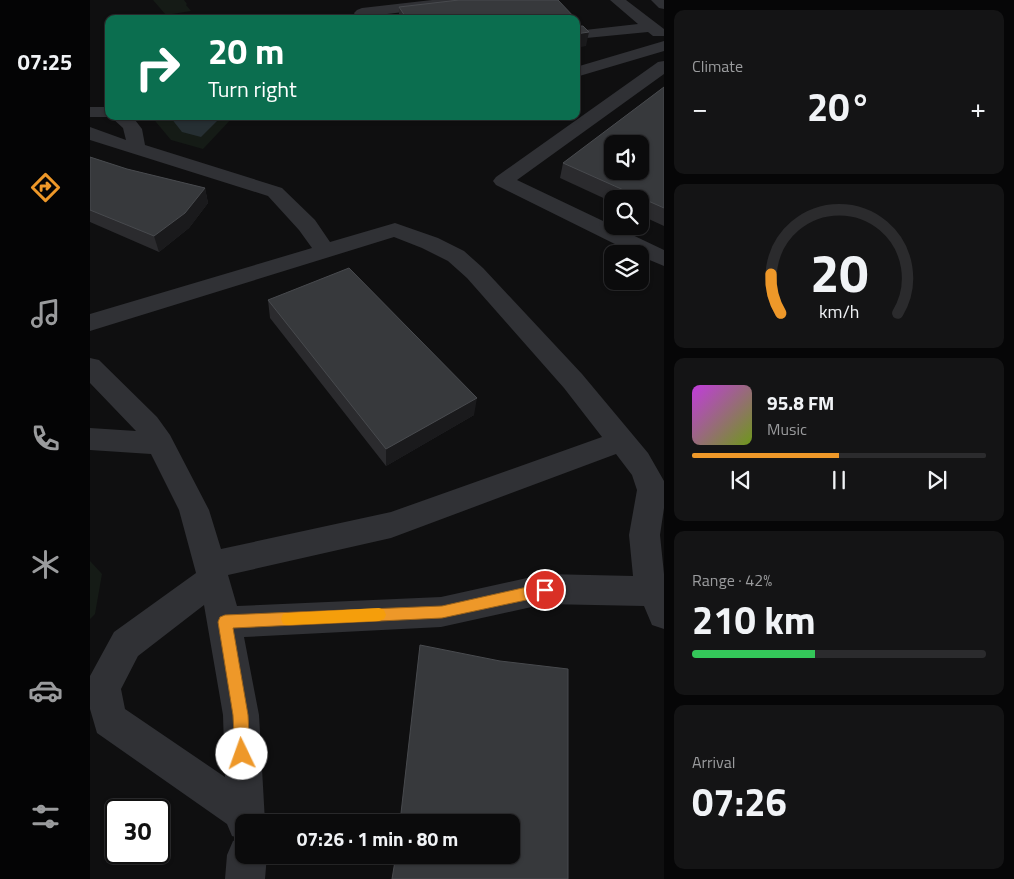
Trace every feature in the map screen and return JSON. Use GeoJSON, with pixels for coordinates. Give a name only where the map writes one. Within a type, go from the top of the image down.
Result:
{"type":"FeatureCollection","features":[{"type":"Feature","properties":{"kind":"street"},"geometry":{"type":"LineString","coordinates":[[363,15],[362,13],[468,0]]}},
{"type":"Feature","properties":{"kind":"street"},"geometry":{"type":"LineString","coordinates":[[617,0],[661,36]]}},
{"type":"Feature","properties":{"kind":"street"},"geometry":{"type":"LineString","coordinates":[[658,0],[664,5]]}},
{"type":"Feature","properties":{"kind":"street"},"geometry":{"type":"LineString","coordinates":[[580,35],[661,36]]}},
{"type":"Feature","properties":{"kind":"street"},"geometry":{"type":"LineString","coordinates":[[580,70],[661,36]]}},
{"type":"Feature","properties":{"kind":"street"},"geometry":{"type":"LineString","coordinates":[[664,66],[503,181],[664,259]]}},
{"type":"Feature","properties":{"kind":"street"},"geometry":{"type":"LineString","coordinates":[[90,112],[105,112]]}},
{"type":"Feature","properties":{"kind":"street"},"geometry":{"type":"LineString","coordinates":[[126,120],[131,124],[135,135],[136,148]]}},
{"type":"Feature","properties":{"kind":"street"},"geometry":{"type":"LineString","coordinates":[[90,133],[112,142],[275,192],[307,225],[325,251]]}},
{"type":"Feature","properties":{"kind":"street"},"geometry":{"type":"LineString","coordinates":[[90,323],[395,230],[430,243],[456,256],[475,273],[553,358],[645,471],[652,487],[644,540],[647,574],[658,602],[545,590],[442,612],[225,622]]}},
{"type":"Feature","properties":{"kind":"street"},"geometry":{"type":"LineString","coordinates":[[90,367],[146,425],[160,443],[194,510],[225,622],[240,715],[245,814]]}},
{"type":"Feature","properties":{"kind":"street"},"geometry":{"type":"LineString","coordinates":[[90,439],[160,443]]}},
{"type":"Feature","properties":{"kind":"street"},"geometry":{"type":"LineString","coordinates":[[239,814],[110,720],[103,687],[126,644],[212,572],[391,526],[621,441]]}},
{"type":"Feature","properties":{"kind":"street"},"geometry":{"type":"LineString","coordinates":[[245,879],[246,864]]}},
{"type":"Feature","properties":{"kind":"shaded area"},"geometry":{"type":"Polygon","coordinates":[[[153,0],[184,0],[191,11],[166,15],[153,0]]]}},
{"type":"Feature","properties":{"kind":"shaded area"},"geometry":{"type":"Polygon","coordinates":[[[154,120],[230,120],[203,149],[171,140],[154,120]]]}},
{"type":"Feature","properties":{"kind":"shaded area"},"geometry":{"type":"Polygon","coordinates":[[[173,120],[218,120],[201,137],[182,132],[173,120]]]}},
{"type":"Feature","properties":{"kind":"shaded area"},"geometry":{"type":"Polygon","coordinates":[[[90,561],[102,574],[95,614],[90,619],[90,561]]]}},
{"type":"Feature","properties":{"kind":"building"},"geometry":{"type":"Polygon","coordinates":[[[459,0],[558,0],[572,15],[404,15],[399,7],[459,0]]]}},
{"type":"Feature","properties":{"kind":"building"},"geometry":{"type":"Polygon","coordinates":[[[580,26],[583,26],[589,32],[580,33],[580,26]]]}},
{"type":"Feature","properties":{"kind":"building"},"geometry":{"type":"Polygon","coordinates":[[[664,87],[664,208],[649,201],[649,190],[624,190],[563,163],[664,87]]]}},
{"type":"Feature","properties":{"kind":"building"},"geometry":{"type":"Polygon","coordinates":[[[90,157],[127,169],[205,188],[185,213],[154,236],[90,210],[90,157]]]}},
{"type":"Feature","properties":{"kind":"building"},"geometry":{"type":"Polygon","coordinates":[[[349,268],[477,398],[386,449],[268,300],[349,268]]]}},
{"type":"Feature","properties":{"kind":"building"},"geometry":{"type":"Polygon","coordinates":[[[420,645],[500,661],[568,669],[568,879],[392,879],[394,864],[520,864],[520,814],[401,814],[420,645]]]}},
{"type":"Feature","properties":{"kind":"slow traffic"},"geometry":{"type":"LineString","coordinates":[[288,619],[379,615]]}},
{"type":"Feature","properties":{"kind":"route"},"geometry":{"type":"LineString","coordinates":[[242,754],[240,715],[225,622],[442,612],[545,590]]}}]}
